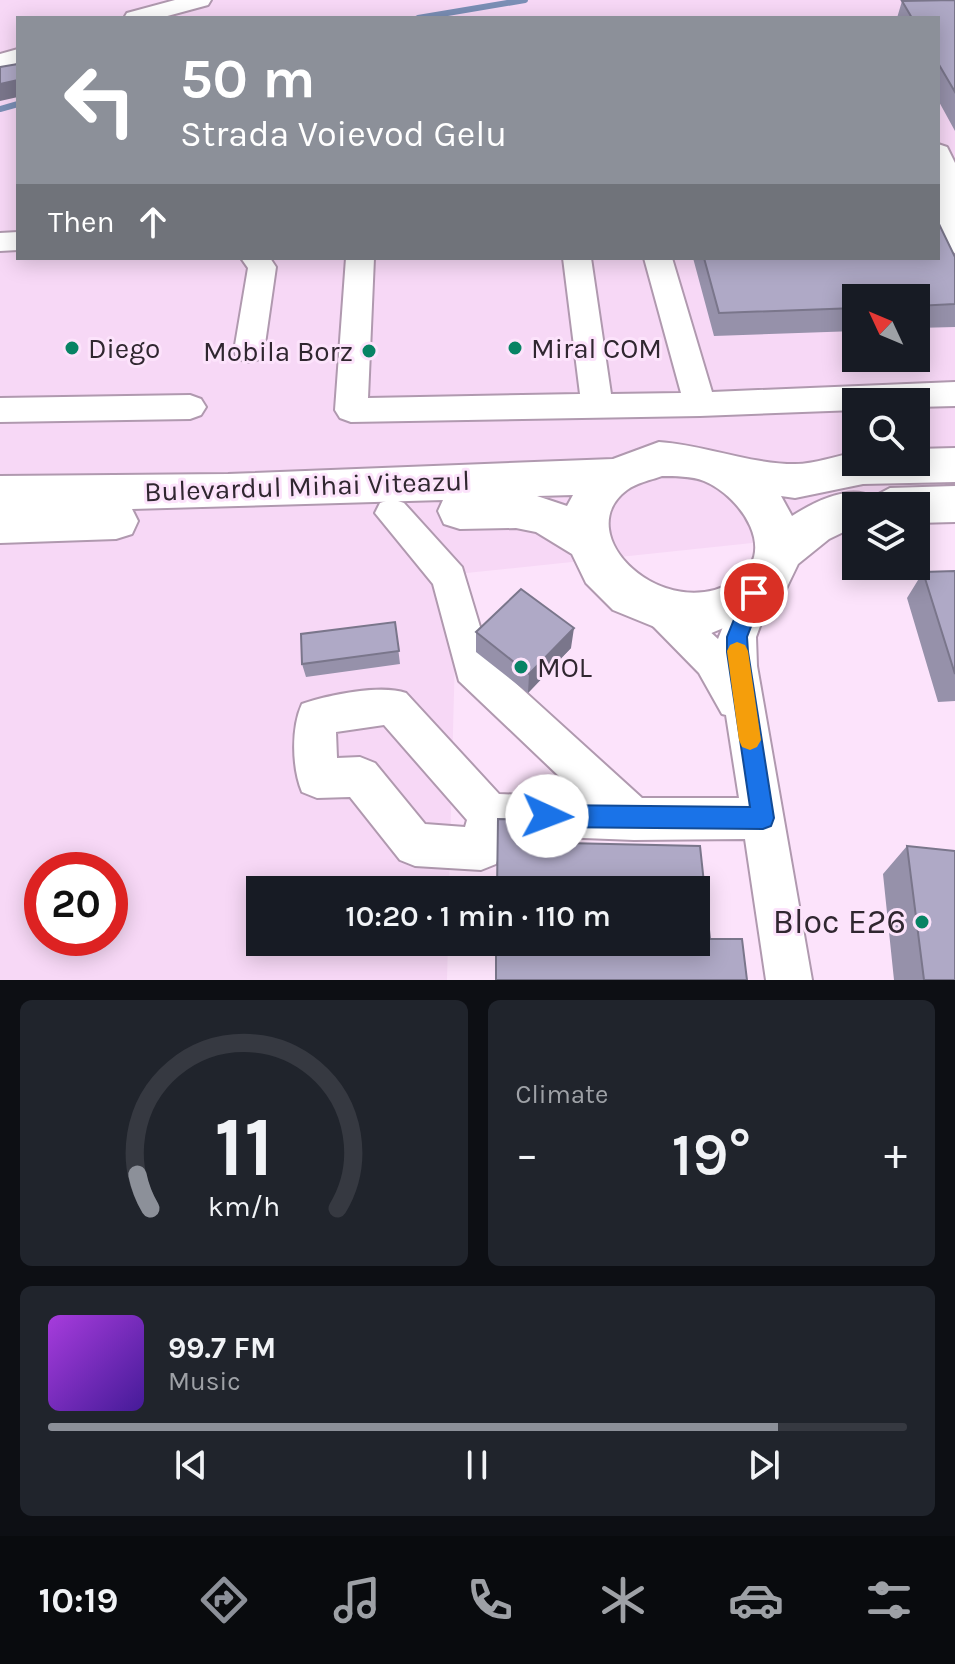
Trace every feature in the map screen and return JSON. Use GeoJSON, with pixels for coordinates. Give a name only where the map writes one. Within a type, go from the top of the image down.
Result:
{"type":"FeatureCollection","features":[{"type":"Feature","properties":{"kind":"main road"},"geometry":{"type":"LineString","coordinates":[[842,511],[810,525],[765,575],[727,608],[696,614],[661,610],[637,600],[609,581],[592,556],[587,540],[586,519],[595,495],[614,476],[640,463],[659,459],[691,461],[722,470],[795,481],[863,467],[955,465]]}},
{"type":"Feature","properties":{"kind":"main road"},"geometry":{"type":"LineString","coordinates":[[722,470],[749,488],[765,505],[775,525],[765,575]]}},
{"type":"Feature","properties":{"kind":"main road","name":"Bulevardul Mihai Viteazul"},"geometry":{"type":"LineString","coordinates":[[0,493],[228,491],[614,476]]}},
{"type":"Feature","properties":{"kind":"main road"},"geometry":{"type":"LineString","coordinates":[[930,505],[955,504]]}},
{"type":"Feature","properties":{"kind":"main road","name":"Bulevardul Mihai Viteazul"},"geometry":{"type":"LineString","coordinates":[[0,525],[516,510],[547,516],[587,540]]}},
{"type":"Feature","properties":{"kind":"street"},"geometry":{"type":"LineString","coordinates":[[142,16],[200,0]]}},
{"type":"Feature","properties":{"kind":"street"},"geometry":{"type":"LineString","coordinates":[[940,157],[948,179],[945,215],[955,244]]}},
{"type":"Feature","properties":{"kind":"street"},"geometry":{"type":"LineString","coordinates":[[249,351],[262,267],[257,260]]}},
{"type":"Feature","properties":{"kind":"street"},"geometry":{"type":"LineString","coordinates":[[360,260],[351,410],[700,404],[955,394]]}},
{"type":"Feature","properties":{"kind":"street"},"geometry":{"type":"LineString","coordinates":[[577,260],[597,405]]}},
{"type":"Feature","properties":{"kind":"street"},"geometry":{"type":"LineString","coordinates":[[659,260],[700,404]]}},
{"type":"Feature","properties":{"kind":"street"},"geometry":{"type":"LineString","coordinates":[[0,410],[190,407]]}},
{"type":"Feature","properties":{"kind":"street"},"geometry":{"type":"LineString","coordinates":[[392,513],[449,578],[473,669],[634,819]]}},
{"type":"Feature","properties":{"kind":"street"},"geometry":{"type":"LineString","coordinates":[[765,575],[737,637],[747,724],[789,980]]}},
{"type":"Feature","properties":{"kind":"street"},"geometry":{"type":"LineString","coordinates":[[661,610],[693,636],[718,664],[747,724]]}},
{"type":"Feature","properties":{"kind":"street"},"geometry":{"type":"LineString","coordinates":[[489,814],[481,849],[415,845],[360,777],[317,778],[316,717],[392,706],[489,814],[634,819],[763,818]]}},
{"type":"Feature","properties":{"kind":"shaded area"},"geometry":{"type":"Polygon","coordinates":[[[0,0],[955,0],[955,522],[930,525],[930,492],[842,492],[842,533],[457,574],[449,876],[246,876],[246,956],[448,956],[447,980],[0,980],[0,0]]]}},
{"type":"Feature","properties":{"kind":"building"},"geometry":{"type":"Polygon","coordinates":[[[955,0],[955,92],[940,66],[940,16],[911,16],[902,1],[955,0]]]}},
{"type":"Feature","properties":{"kind":"building"},"geometry":{"type":"Polygon","coordinates":[[[16,64],[16,80],[0,84],[0,67],[16,64]]]}},
{"type":"Feature","properties":{"kind":"building"},"geometry":{"type":"Polygon","coordinates":[[[940,226],[955,257],[955,304],[930,305],[930,284],[842,284],[842,309],[719,313],[705,260],[940,260],[940,226]]]}},
{"type":"Feature","properties":{"kind":"building"},"geometry":{"type":"Polygon","coordinates":[[[955,571],[955,674],[926,580],[930,580],[930,572],[955,571]]]}},
{"type":"Feature","properties":{"kind":"building"},"geometry":{"type":"Polygon","coordinates":[[[521,589],[574,628],[529,674],[476,632],[521,589]]]}},
{"type":"Feature","properties":{"kind":"building"},"geometry":{"type":"Polygon","coordinates":[[[395,622],[399,651],[302,664],[301,634],[395,622]]]}},
{"type":"Feature","properties":{"kind":"building"},"geometry":{"type":"Polygon","coordinates":[[[498,819],[565,821],[565,843],[700,846],[703,876],[497,876],[498,819]]]}},
{"type":"Feature","properties":{"kind":"building"},"geometry":{"type":"Polygon","coordinates":[[[907,846],[955,851],[955,980],[924,980],[907,846]]]}},
{"type":"Feature","properties":{"kind":"building"},"geometry":{"type":"Polygon","coordinates":[[[710,939],[742,939],[747,980],[496,980],[496,956],[710,956],[710,939]]]}},
{"type":"Feature","properties":{"kind":"waterway"},"geometry":{"type":"LineString","coordinates":[[430,16],[525,0]]}},
{"type":"Feature","properties":{"kind":"waterway"},"geometry":{"type":"LineString","coordinates":[[0,109],[16,105]]}},
{"type":"Feature","properties":{"kind":"slow traffic"},"geometry":{"type":"LineString","coordinates":[[737,651],[750,740]]}},
{"type":"Feature","properties":{"kind":"place","name":"Diego"},"geometry":{"type":"Point","coordinates":[72,348]}},
{"type":"Feature","properties":{"kind":"place","name":"Miral COM"},"geometry":{"type":"Point","coordinates":[515,348]}},
{"type":"Feature","properties":{"kind":"place","name":"Mobila Borz"},"geometry":{"type":"Point","coordinates":[369,351]}},
{"type":"Feature","properties":{"kind":"place","name":"MOL"},"geometry":{"type":"Point","coordinates":[521,667]}},
{"type":"Feature","properties":{"kind":"place","name":"Bloc E26"},"geometry":{"type":"Point","coordinates":[922,922]}},
{"type":"Feature","properties":{"kind":"route"},"geometry":{"type":"LineString","coordinates":[[547,816],[763,818],[737,652],[737,637],[754,593]]}}]}
